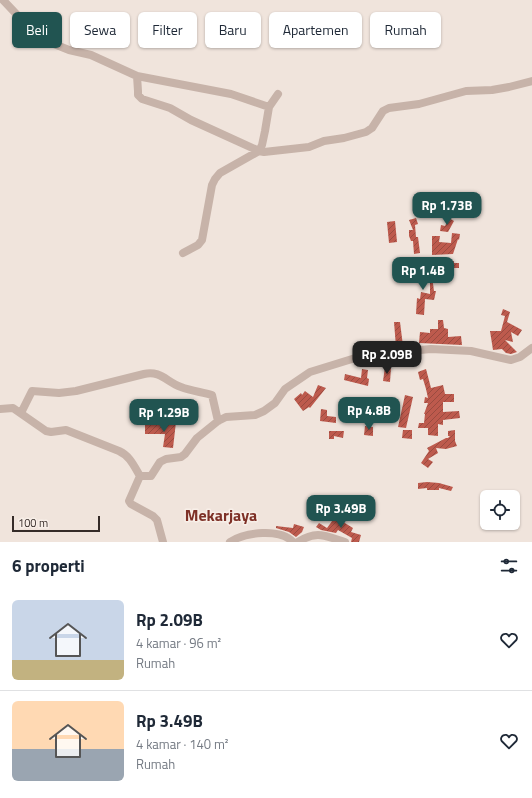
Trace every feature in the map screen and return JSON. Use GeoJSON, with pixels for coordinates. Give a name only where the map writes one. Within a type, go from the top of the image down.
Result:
{"type":"FeatureCollection","features":[{"type":"Feature","properties":{"kind":"street"},"geometry":{"type":"LineString","coordinates":[[3,0],[39,38],[69,50],[91,55],[137,76],[231,94],[269,107]]}},
{"type":"Feature","properties":{"kind":"street"},"geometry":{"type":"LineString","coordinates":[[137,76],[138,95],[142,99],[170,108],[191,120],[258,151]]}},
{"type":"Feature","properties":{"kind":"street"},"geometry":{"type":"LineString","coordinates":[[183,253],[193,249],[202,240],[212,185],[215,179],[220,173],[258,151],[309,147],[324,141],[344,138],[366,132],[372,128],[382,112],[389,108],[419,104],[466,91],[492,90],[532,81]]}},
{"type":"Feature","properties":{"kind":"street"},"geometry":{"type":"LineString","coordinates":[[258,151],[265,131],[269,107],[278,94]]}},
{"type":"Feature","properties":{"kind":"street"},"geometry":{"type":"LineString","coordinates":[[140,476],[151,476],[160,462],[181,457],[197,438],[218,421],[226,417],[255,415],[275,403],[285,389],[310,372],[365,354],[431,349],[471,351],[511,360],[532,348]]}},
{"type":"Feature","properties":{"kind":"street"},"geometry":{"type":"LineString","coordinates":[[21,414],[32,390],[59,393],[71,392],[152,373],[161,375],[181,387],[212,395],[218,421]]}},
{"type":"Feature","properties":{"kind":"street"},"geometry":{"type":"LineString","coordinates":[[0,410],[13,408],[46,432],[66,430],[119,451],[130,459],[140,476]]}},
{"type":"Feature","properties":{"kind":"street"},"geometry":{"type":"LineString","coordinates":[[140,476],[129,501],[131,504],[154,516],[157,520],[163,542]]}},
{"type":"Feature","properties":{"kind":"street"},"geometry":{"type":"LineString","coordinates":[[230,542],[240,537],[257,532],[284,536],[293,542]]}},
{"type":"Feature","properties":{"kind":"street"},"geometry":{"type":"LineString","coordinates":[[298,542],[315,534],[345,542]]}},
{"type":"Feature","properties":{"kind":"building"},"geometry":{"type":"Polygon","coordinates":[[[416,218],[418,224],[415,225],[416,237],[418,237],[420,253],[414,254],[413,241],[411,241],[409,236],[409,230],[413,230],[409,220],[416,218]]]}},
{"type":"Feature","properties":{"kind":"building"},"geometry":{"type":"Polygon","coordinates":[[[449,218],[454,221],[448,232],[440,231],[441,225],[445,226],[449,218]]]}},
{"type":"Feature","properties":{"kind":"building"},"geometry":{"type":"Polygon","coordinates":[[[395,221],[397,242],[389,243],[387,222],[395,221]]]}},
{"type":"Feature","properties":{"kind":"building"},"geometry":{"type":"Polygon","coordinates":[[[452,233],[460,234],[453,254],[432,255],[432,236],[440,236],[439,242],[451,243],[452,233]]]}},
{"type":"Feature","properties":{"kind":"building"},"geometry":{"type":"Polygon","coordinates":[[[454,261],[454,263],[459,263],[459,268],[447,268],[448,277],[443,277],[442,263],[454,261]]]}},
{"type":"Feature","properties":{"kind":"building"},"geometry":{"type":"Polygon","coordinates":[[[419,266],[420,278],[432,276],[434,291],[436,291],[434,300],[425,299],[424,315],[416,314],[417,298],[420,299],[421,292],[430,294],[430,282],[414,283],[413,267],[419,266]]]}},
{"type":"Feature","properties":{"kind":"building"},"geometry":{"type":"Polygon","coordinates":[[[503,309],[510,312],[507,322],[522,330],[518,336],[511,332],[513,342],[505,340],[517,352],[511,354],[506,353],[502,349],[493,350],[490,331],[501,331],[505,316],[501,315],[503,309]]]}},
{"type":"Feature","properties":{"kind":"building"},"geometry":{"type":"Polygon","coordinates":[[[438,320],[443,320],[444,328],[448,329],[448,337],[461,336],[462,345],[419,343],[420,332],[430,333],[430,329],[438,329],[438,320]]]}},
{"type":"Feature","properties":{"kind":"building"},"geometry":{"type":"Polygon","coordinates":[[[394,322],[400,322],[403,346],[396,347],[394,322]]]}},
{"type":"Feature","properties":{"kind":"building"},"geometry":{"type":"Polygon","coordinates":[[[385,367],[391,368],[390,382],[383,381],[385,367]]]}},
{"type":"Feature","properties":{"kind":"building"},"geometry":{"type":"Polygon","coordinates":[[[362,369],[368,370],[368,386],[344,380],[345,374],[361,378],[362,369]]]}},
{"type":"Feature","properties":{"kind":"building"},"geometry":{"type":"Polygon","coordinates":[[[426,369],[431,388],[443,385],[445,394],[454,394],[454,402],[443,402],[443,412],[459,411],[460,418],[443,420],[443,425],[438,424],[438,436],[428,435],[428,428],[418,428],[419,423],[424,423],[424,414],[428,403],[424,403],[425,397],[428,398],[423,379],[420,380],[418,372],[426,369]]]}},
{"type":"Feature","properties":{"kind":"building"},"geometry":{"type":"Polygon","coordinates":[[[318,385],[326,388],[310,408],[309,407],[303,411],[294,399],[301,393],[302,395],[305,391],[313,397],[318,385]]]}},
{"type":"Feature","properties":{"kind":"building"},"geometry":{"type":"Polygon","coordinates":[[[405,395],[413,397],[406,428],[398,427],[405,395]]]}},
{"type":"Feature","properties":{"kind":"building"},"geometry":{"type":"Polygon","coordinates":[[[379,397],[394,403],[392,410],[376,404],[379,397]]]}},
{"type":"Feature","properties":{"kind":"building"},"geometry":{"type":"Polygon","coordinates":[[[321,409],[327,410],[327,416],[336,417],[336,423],[320,421],[321,409]]]}},
{"type":"Feature","properties":{"kind":"building"},"geometry":{"type":"Polygon","coordinates":[[[167,421],[176,422],[173,448],[163,447],[165,434],[145,434],[145,425],[167,425],[167,421]]]}},
{"type":"Feature","properties":{"kind":"building"},"geometry":{"type":"Polygon","coordinates":[[[365,426],[373,427],[373,436],[364,435],[365,426]]]}},
{"type":"Feature","properties":{"kind":"building"},"geometry":{"type":"Polygon","coordinates":[[[403,430],[412,430],[412,439],[402,438],[403,430]]]}},
{"type":"Feature","properties":{"kind":"building"},"geometry":{"type":"Polygon","coordinates":[[[455,430],[455,441],[457,446],[446,449],[436,448],[438,453],[428,459],[433,462],[428,468],[421,463],[429,451],[427,448],[448,438],[450,436],[448,436],[448,431],[455,430]]]}},
{"type":"Feature","properties":{"kind":"building"},"geometry":{"type":"Polygon","coordinates":[[[329,431],[344,431],[343,438],[334,436],[334,439],[329,439],[329,431]]]}},
{"type":"Feature","properties":{"kind":"building"},"geometry":{"type":"Polygon","coordinates":[[[418,483],[439,483],[453,487],[451,491],[439,488],[439,490],[427,490],[427,488],[418,489],[418,483]]]}},
{"type":"Feature","properties":{"kind":"building"},"geometry":{"type":"Polygon","coordinates":[[[335,517],[353,528],[351,532],[361,535],[359,542],[351,542],[352,538],[338,530],[336,533],[321,530],[316,527],[319,523],[327,528],[335,517]]]}},
{"type":"Feature","properties":{"kind":"building"},"geometry":{"type":"Polygon","coordinates":[[[294,524],[304,527],[302,532],[296,537],[289,532],[276,528],[276,526],[293,528],[294,524]]]}},
{"type":"Feature","properties":{"kind":"district","name":"Mekarjaya"},"geometry":{"type":"Point","coordinates":[221,515]}}]}
